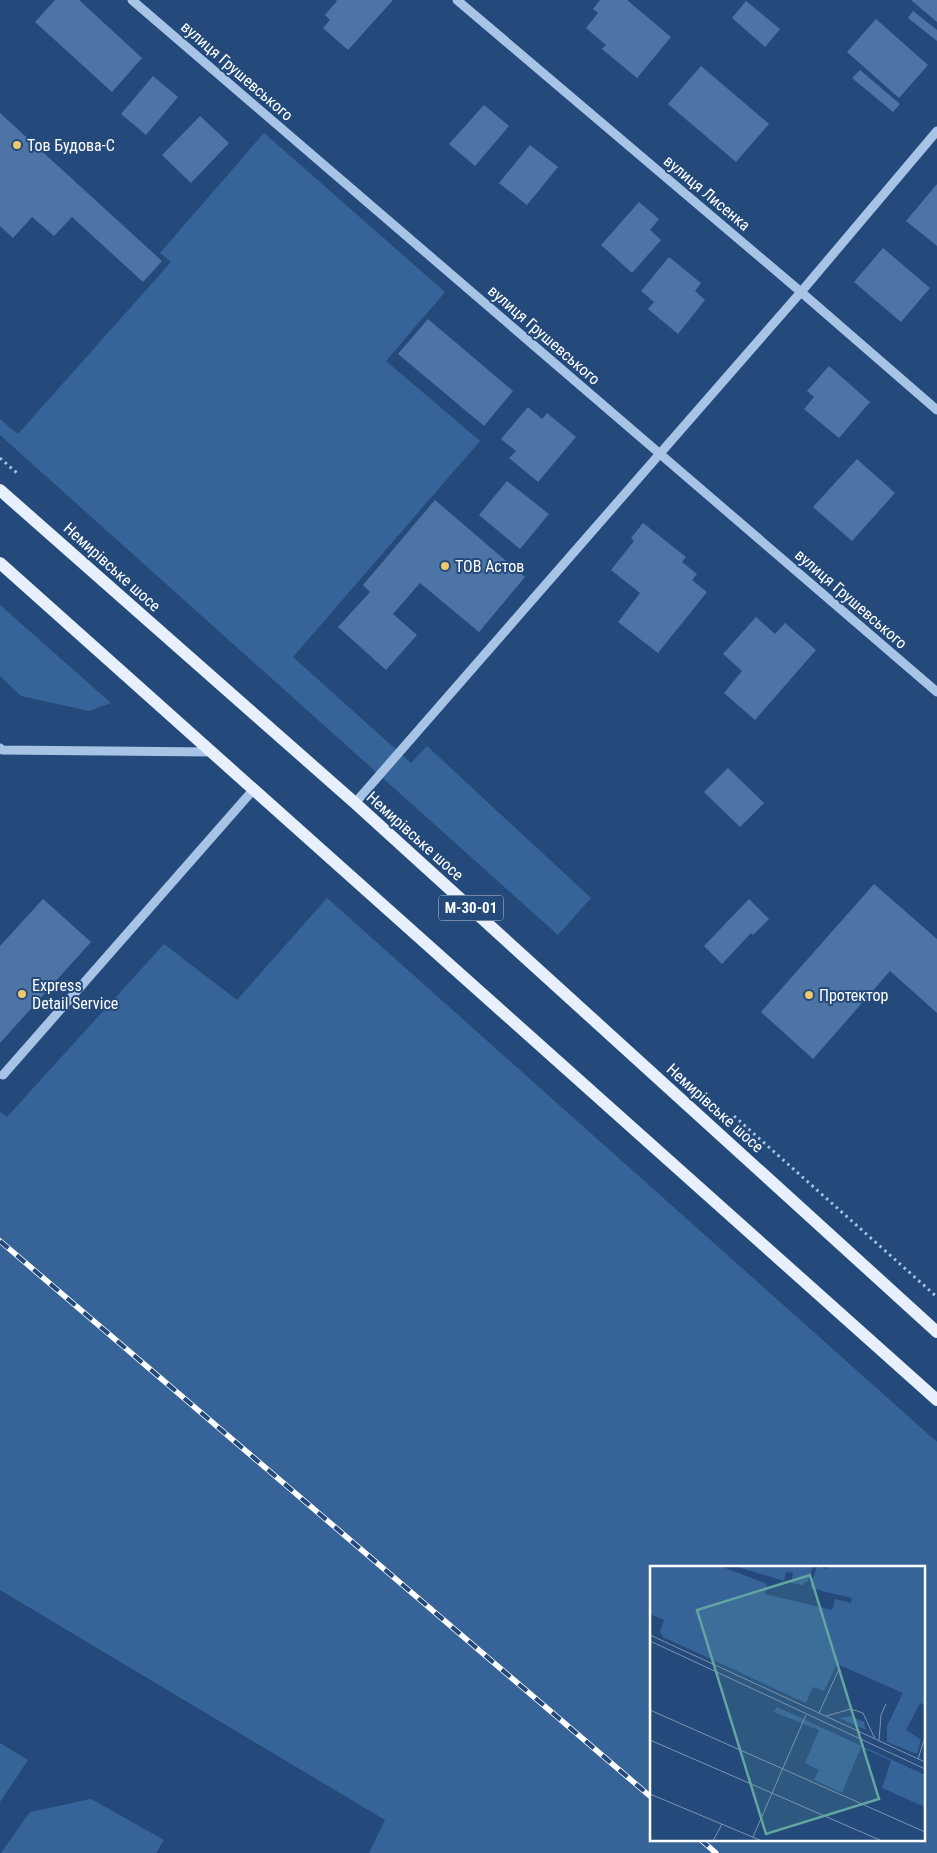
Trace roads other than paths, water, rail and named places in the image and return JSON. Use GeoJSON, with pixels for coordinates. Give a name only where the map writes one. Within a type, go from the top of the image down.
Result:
{"type":"FeatureCollection","features":[{"type":"Feature","properties":{"kind":"main road","name":"Немирівське шосе"},"geometry":{"type":"LineString","coordinates":[[0,490],[355,803],[937,1332]]}},
{"type":"Feature","properties":{"kind":"main road"},"geometry":{"type":"LineString","coordinates":[[0,563],[937,1400]]}},
{"type":"Feature","properties":{"kind":"street","name":"вулиця Грушевського"},"geometry":{"type":"LineString","coordinates":[[132,0],[937,692]]}},
{"type":"Feature","properties":{"kind":"street","name":"вулиця Лисенка"},"geometry":{"type":"LineString","coordinates":[[457,0],[937,410]]}},
{"type":"Feature","properties":{"kind":"street"},"geometry":{"type":"LineString","coordinates":[[355,803],[801,292],[937,132]]}},
{"type":"Feature","properties":{"kind":"street"},"geometry":{"type":"LineString","coordinates":[[0,748],[2,750],[212,752]]}},
{"type":"Feature","properties":{"kind":"street"},"geometry":{"type":"LineString","coordinates":[[4,1075],[254,789]]}},
{"type":"Feature","properties":{"kind":"railway"},"geometry":{"type":"LineString","coordinates":[[0,1241],[650,1796]]}},
{"type":"Feature","properties":{"kind":"railway"},"geometry":{"type":"LineString","coordinates":[[701,1840],[716,1853]]}},
{"type":"Feature","properties":{"kind":"place","name":"Тов Будова-С"},"geometry":{"type":"Point","coordinates":[17,145]}},
{"type":"Feature","properties":{"kind":"place","name":"ТОВ Астов"},"geometry":{"type":"Point","coordinates":[445,566]}},
{"type":"Feature","properties":{"kind":"place","name":"Express Detail Service"},"geometry":{"type":"Point","coordinates":[22,994]}},
{"type":"Feature","properties":{"kind":"place","name":"Протектор"},"geometry":{"type":"Point","coordinates":[809,995]}}]}
